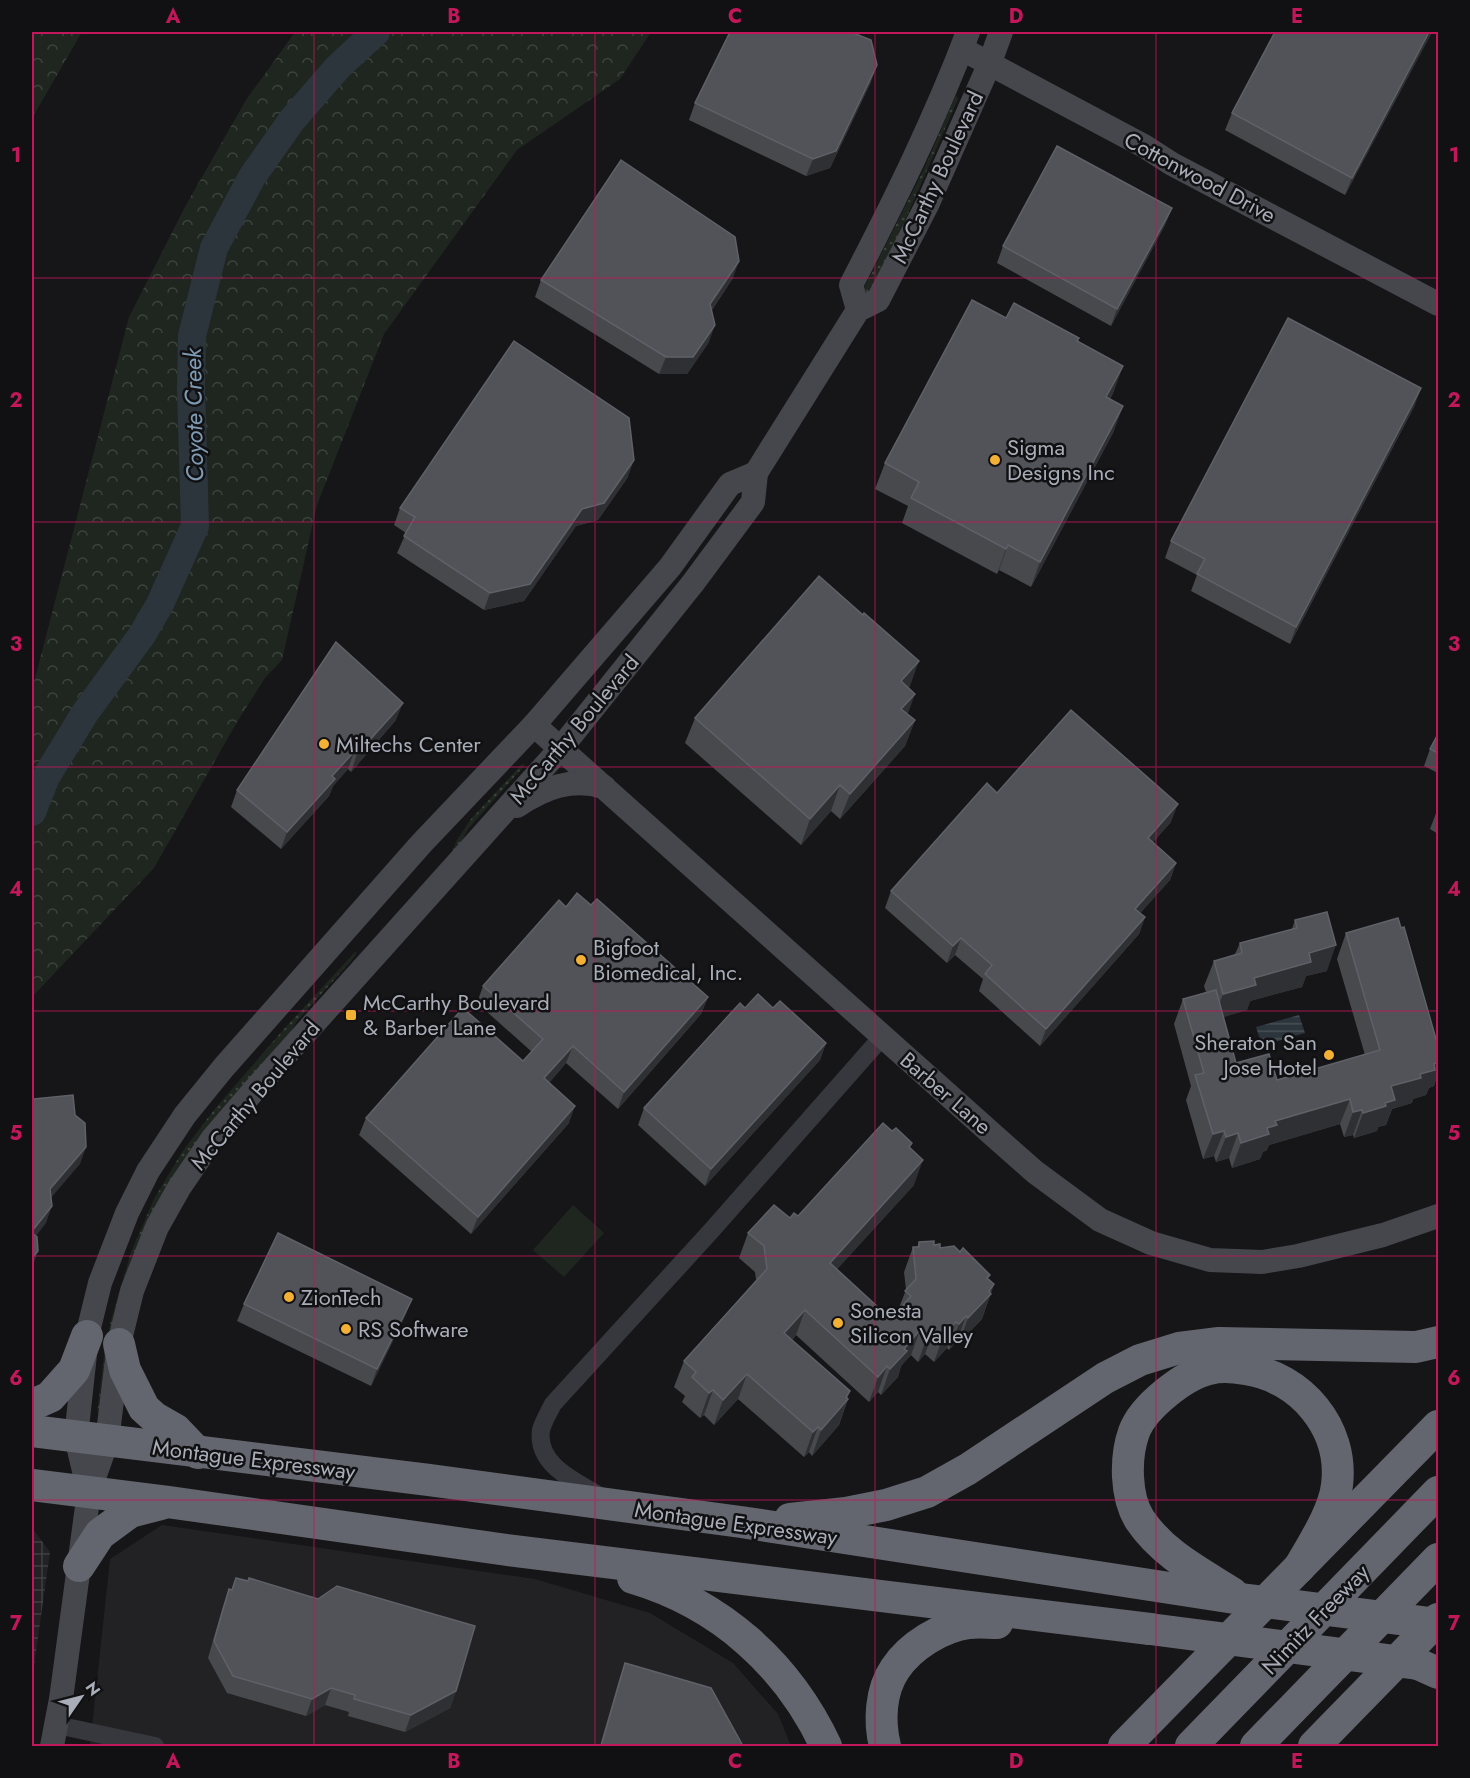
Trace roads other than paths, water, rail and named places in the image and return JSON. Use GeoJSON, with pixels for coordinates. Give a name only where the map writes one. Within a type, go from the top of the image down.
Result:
{"type":"FeatureCollection","features":[{"type":"Feature","properties":{"kind":"highway"},"geometry":{"type":"LineString","coordinates":[[32,1405],[50,1397],[74,1370],[87,1336]]}},
{"type":"Feature","properties":{"kind":"highway"},"geometry":{"type":"LineString","coordinates":[[741,1522],[846,1513],[886,1505],[927,1492],[968,1469],[1105,1378],[1140,1360],[1179,1348],[1219,1343],[1416,1347],[1438,1342]]}},
{"type":"Feature","properties":{"kind":"highway"},"geometry":{"type":"LineString","coordinates":[[119,1344],[125,1370],[144,1408],[155,1418],[176,1430],[198,1453]]}},
{"type":"Feature","properties":{"kind":"highway"},"geometry":{"type":"LineString","coordinates":[[1299,1568],[1322,1529],[1337,1488],[1338,1467],[1334,1444],[1312,1403],[1279,1378],[1253,1370],[1210,1369],[1181,1381],[1156,1401],[1134,1430],[1128,1465],[1128,1487],[1139,1518],[1188,1580],[1241,1599],[1438,1624]]}},
{"type":"Feature","properties":{"kind":"highway"},"geometry":{"type":"LineString","coordinates":[[1124,1746],[1438,1426]]}},
{"type":"Feature","properties":{"kind":"highway","name":"Montague Expressway"},"geometry":{"type":"LineString","coordinates":[[32,1431],[429,1480],[617,1507],[1188,1580]]}},
{"type":"Feature","properties":{"kind":"highway"},"geometry":{"type":"LineString","coordinates":[[32,1485],[507,1550],[1150,1629],[1432,1668]]}},
{"type":"Feature","properties":{"kind":"highway","name":"Nimitz Freeway"},"geometry":{"type":"LineString","coordinates":[[1191,1746],[1438,1492]]}},
{"type":"Feature","properties":{"kind":"highway"},"geometry":{"type":"LineString","coordinates":[[79,1566],[100,1534],[130,1512],[168,1502]]}},
{"type":"Feature","properties":{"kind":"highway"},"geometry":{"type":"LineString","coordinates":[[507,1550],[613,1572],[661,1586],[708,1611],[751,1643],[787,1680],[814,1722],[826,1746]]}},
{"type":"Feature","properties":{"kind":"highway","name":"Nimitz Freeway"},"geometry":{"type":"LineString","coordinates":[[1256,1746],[1438,1559]]}},
{"type":"Feature","properties":{"kind":"highway"},"geometry":{"type":"LineString","coordinates":[[1314,1746],[1438,1619]]}},
{"type":"Feature","properties":{"kind":"highway"},"geometry":{"type":"LineString","coordinates":[[885,1746],[881,1730],[883,1700],[895,1670],[919,1644],[947,1629],[970,1623],[1150,1629]]}},
{"type":"Feature","properties":{"kind":"highway"},"geometry":{"type":"LineString","coordinates":[[1343,1746],[1377,1682]]}},
{"type":"Feature","properties":{"kind":"main road","name":"McCarthy Boulevard"},"geometry":{"type":"LineString","coordinates":[[89,1492],[107,1441],[119,1344],[132,1291],[157,1227],[179,1188],[213,1138],[561,748],[693,583],[753,502],[756,472],[858,310],[878,300],[928,203],[989,65],[1001,32]]}},
{"type":"Feature","properties":{"kind":"main road","name":"McCarthy Boulevard"},"geometry":{"type":"LineString","coordinates":[[858,310],[851,285],[907,176],[949,83],[965,40]]}},
{"type":"Feature","properties":{"kind":"main road","name":"Cottonwood Drive"},"geometry":{"type":"LineString","coordinates":[[965,40],[989,65],[1438,304]]}},
{"type":"Feature","properties":{"kind":"main road","name":"McCarthy Boulevard"},"geometry":{"type":"LineString","coordinates":[[89,1492],[76,1437],[87,1336],[100,1282],[127,1213],[148,1171],[185,1115],[224,1067],[421,844],[534,725],[670,567],[730,484],[756,472]]}},
{"type":"Feature","properties":{"kind":"main road","name":"Barber Lane"},"geometry":{"type":"LineString","coordinates":[[534,725],[1035,1172],[1100,1220],[1181,1253],[1210,1260],[1236,1262],[1298,1256],[1383,1235],[1438,1216]]}},
{"type":"Feature","properties":{"kind":"main road"},"geometry":{"type":"LineString","coordinates":[[500,817],[533,795],[564,783],[589,782],[604,787]]}},
{"type":"Feature","properties":{"kind":"main road"},"geometry":{"type":"LineString","coordinates":[[54,1736],[89,1492]]}},
{"type":"Feature","properties":{"kind":"street"},"geometry":{"type":"LineString","coordinates":[[617,1507],[556,1469],[542,1451],[541,1429],[553,1404],[711,1232],[882,1037]]}},
{"type":"Feature","properties":{"kind":"street"},"geometry":{"type":"LineString","coordinates":[[54,1736],[154,1746]]}},
{"type":"Feature","properties":{"kind":"waterway","name":"Coyote Creek"},"geometry":{"type":"LineString","coordinates":[[32,812],[46,777],[85,713],[142,635],[160,604],[195,526],[191,388],[192,336],[214,248],[252,177],[292,120],[338,67],[376,32]]}},
{"type":"Feature","properties":{"kind":"place","name":"Sigma Designs Inc"},"geometry":{"type":"Point","coordinates":[995,460]}},
{"type":"Feature","properties":{"kind":"place","name":"Miltechs Center"},"geometry":{"type":"Point","coordinates":[324,744]}},
{"type":"Feature","properties":{"kind":"place","name":"Bigfoot Biomedical, Inc."},"geometry":{"type":"Point","coordinates":[581,960]}},
{"type":"Feature","properties":{"kind":"place","name":"McCarthy Boulevard & Barber Lane"},"geometry":{"type":"Point","coordinates":[351,1015]}},
{"type":"Feature","properties":{"kind":"place","name":"Sheraton San Jose Hotel"},"geometry":{"type":"Point","coordinates":[1329,1055]}},
{"type":"Feature","properties":{"kind":"place","name":"ZionTech"},"geometry":{"type":"Point","coordinates":[289,1297]}},
{"type":"Feature","properties":{"kind":"place","name":"Sonesta Silicon Valley"},"geometry":{"type":"Point","coordinates":[838,1323]}},
{"type":"Feature","properties":{"kind":"place","name":"RS Software"},"geometry":{"type":"Point","coordinates":[346,1329]}}]}
